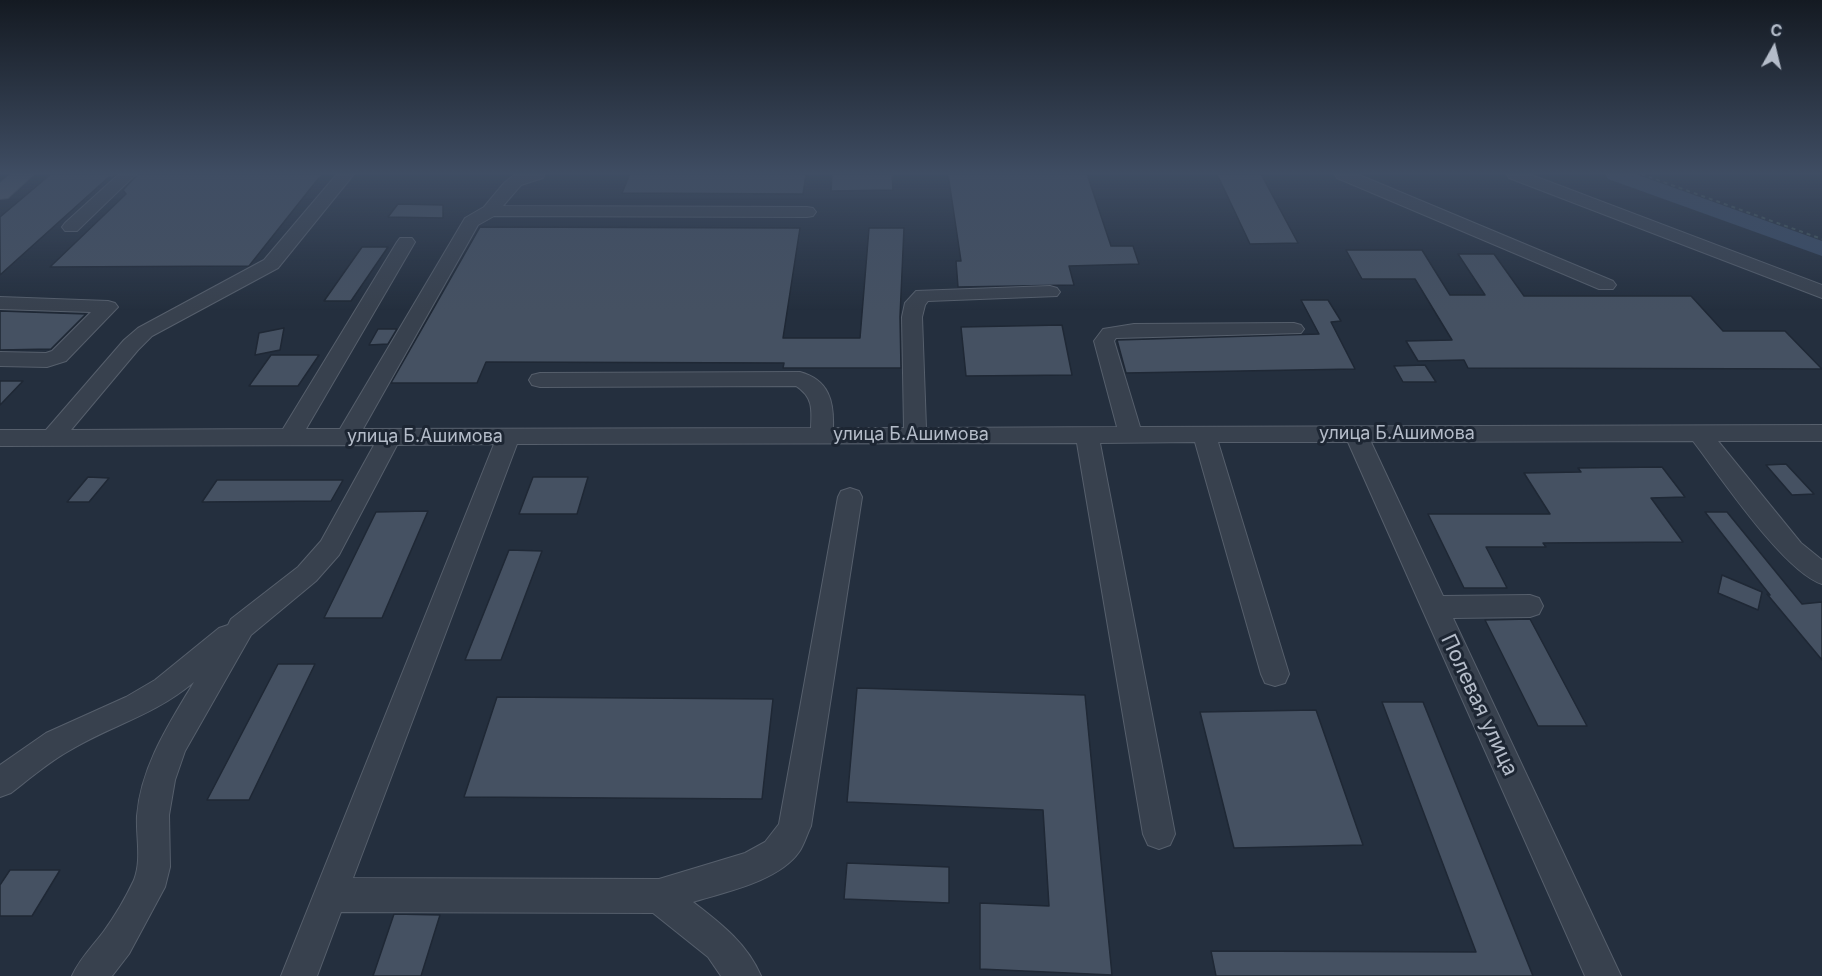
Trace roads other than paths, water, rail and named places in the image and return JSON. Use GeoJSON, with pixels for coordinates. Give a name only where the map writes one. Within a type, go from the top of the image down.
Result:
{"type":"FeatureCollection","features":[{"type":"Feature","properties":{"kind":"street"},"geometry":{"type":"LineString","coordinates":[[70,228],[79,220]]}},
{"type":"Feature","properties":{"kind":"street"},"geometry":{"type":"LineString","coordinates":[[52,438],[131,345],[145,332],[249,278],[278,258],[309,220]]}},
{"type":"Feature","properties":{"kind":"street"},"geometry":{"type":"LineString","coordinates":[[347,437],[471,222],[475,220]]}},
{"type":"Feature","properties":{"kind":"street"},"geometry":{"type":"LineString","coordinates":[[1451,220],[1606,285]]}},
{"type":"Feature","properties":{"kind":"street"},"geometry":{"type":"LineString","coordinates":[[1633,220],[1822,292]]}},
{"type":"Feature","properties":{"kind":"street"},"geometry":{"type":"LineString","coordinates":[[290,437],[406,242]]}},
{"type":"Feature","properties":{"kind":"street"},"geometry":{"type":"LineString","coordinates":[[915,435],[912,316],[915,303],[923,295],[1050,292]]}},
{"type":"Feature","properties":{"kind":"street"},"geometry":{"type":"LineString","coordinates":[[0,303],[108,307],[58,356],[46,360],[0,360]]}},
{"type":"Feature","properties":{"kind":"street"},"geometry":{"type":"LineString","coordinates":[[1131,435],[1104,341],[1110,333],[1134,330],[1294,328]]}},
{"type":"Feature","properties":{"kind":"street"},"geometry":{"type":"LineString","coordinates":[[540,380],[800,379],[816,387],[822,398],[822,436]]}},
{"type":"Feature","properties":{"kind":"street","name":"улица Б.Ашимова"},"geometry":{"type":"LineString","coordinates":[[0,438],[1822,433]]}},
{"type":"Feature","properties":{"kind":"street","name":"Полевая улица"},"geometry":{"type":"LineString","coordinates":[[1356,434],[1603,976]]}},
{"type":"Feature","properties":{"kind":"street"},"geometry":{"type":"LineString","coordinates":[[1699,434],[1792,550],[1822,574]]}},
{"type":"Feature","properties":{"kind":"street"},"geometry":{"type":"LineString","coordinates":[[1086,435],[1159,834]]}},
{"type":"Feature","properties":{"kind":"street"},"geometry":{"type":"LineString","coordinates":[[1204,435],[1275,674]]}},
{"type":"Feature","properties":{"kind":"street"},"geometry":{"type":"LineString","coordinates":[[0,783],[57,742],[136,706],[165,689],[307,574],[338,536],[390,437]]}},
{"type":"Feature","properties":{"kind":"street"},"geometry":{"type":"LineString","coordinates":[[299,976],[508,437]]}},
{"type":"Feature","properties":{"kind":"street"},"geometry":{"type":"LineString","coordinates":[[330,895],[659,896],[752,867],[776,853],[788,841],[795,826],[850,496]]}},
{"type":"Feature","properties":{"kind":"street"},"geometry":{"type":"LineString","coordinates":[[1434,606],[1530,606]]}},
{"type":"Feature","properties":{"kind":"street"},"geometry":{"type":"LineString","coordinates":[[90,976],[117,942],[148,887],[154,867],[153,815],[160,780],[171,747],[241,627]]}},
{"type":"Feature","properties":{"kind":"street"},"geometry":{"type":"LineString","coordinates":[[659,896],[720,945],[743,976]]}},
{"type":"Feature","properties":{"kind":"waterway"},"geometry":{"type":"LineString","coordinates":[[1741,220],[1822,249]]}}]}
